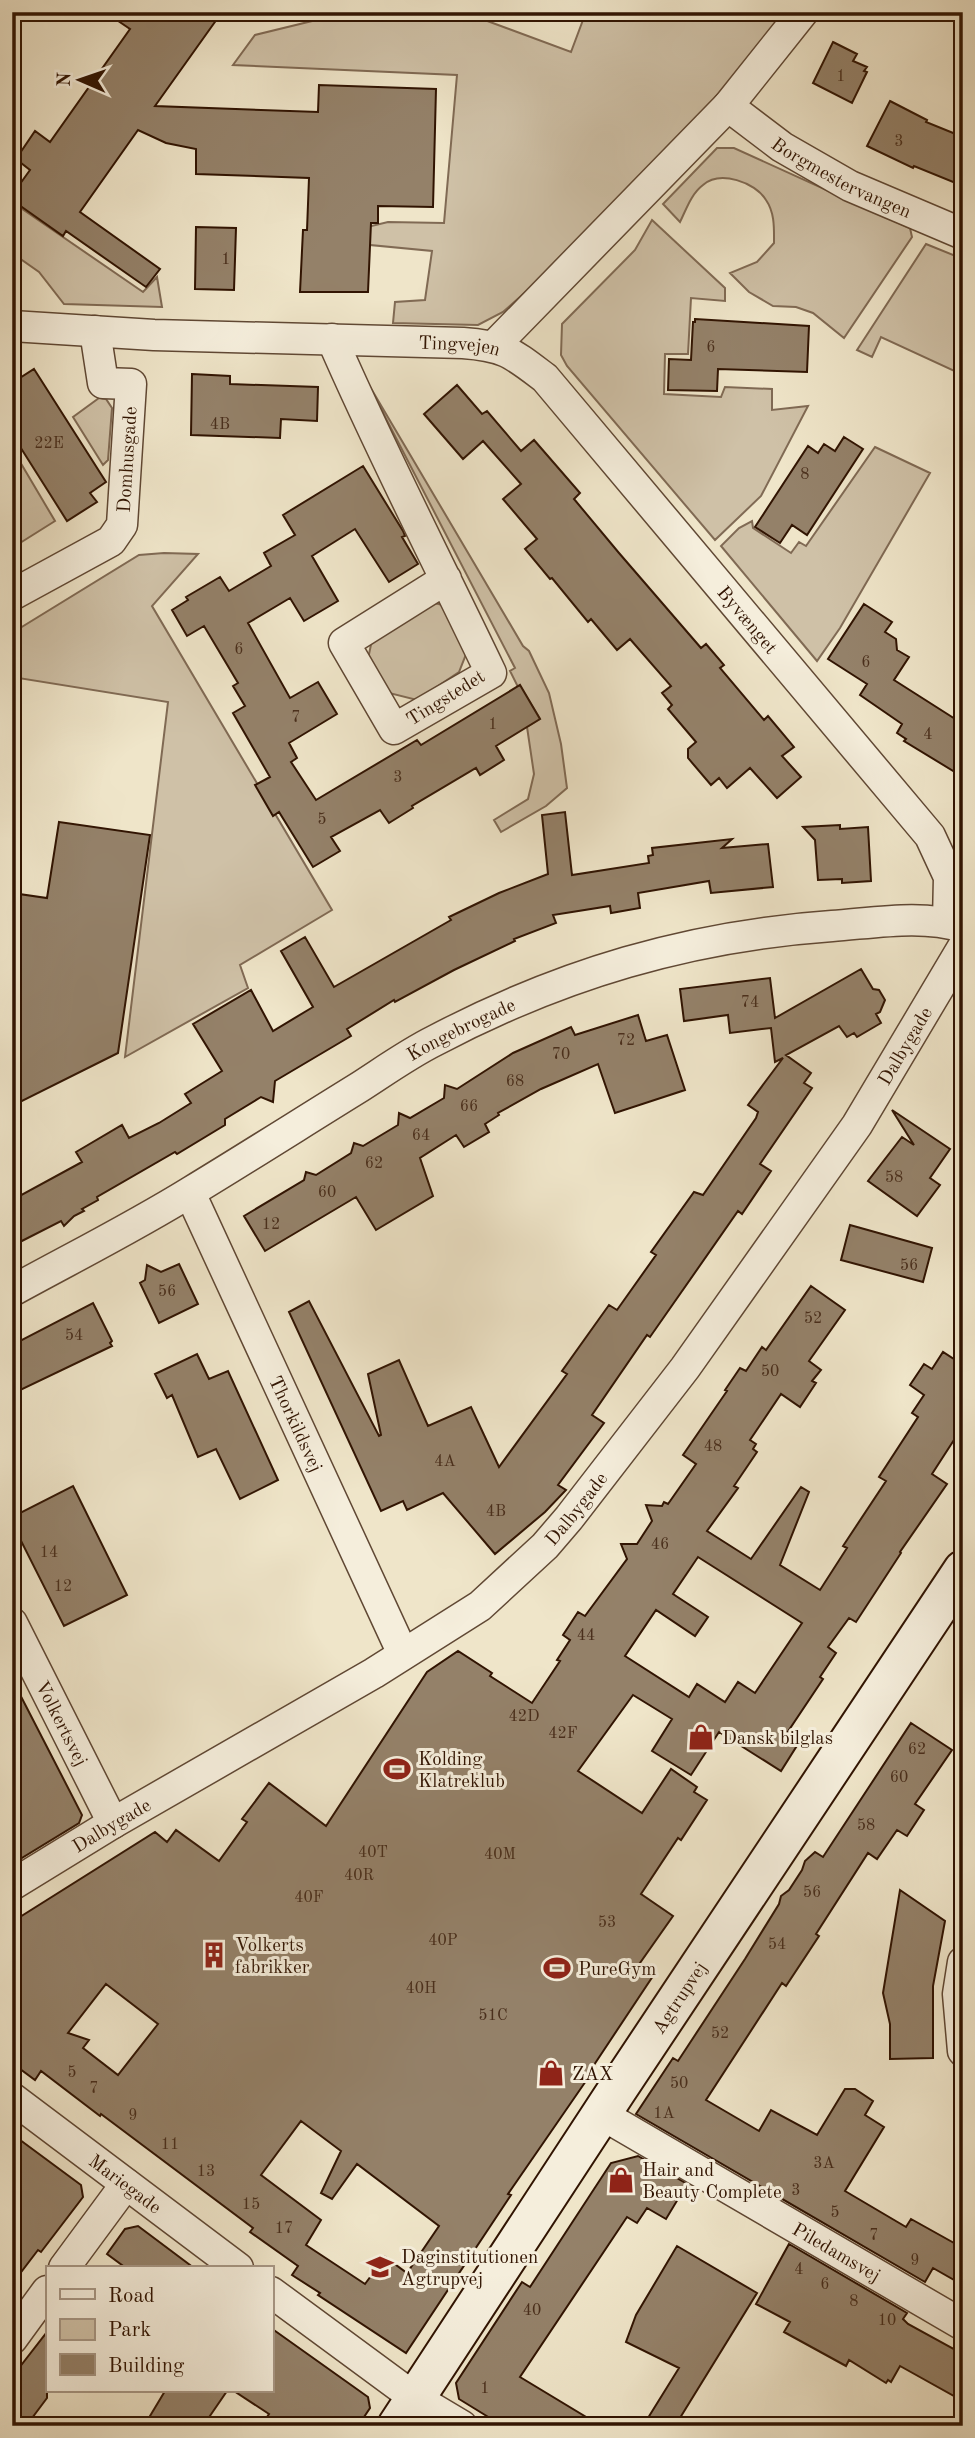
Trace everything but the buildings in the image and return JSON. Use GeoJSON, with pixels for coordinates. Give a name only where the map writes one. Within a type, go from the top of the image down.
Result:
{"type":"FeatureCollection","features":[{"type":"Feature","properties":{"kind":"street","name":"Tingvejen"},"geometry":{"type":"LineString","coordinates":[[12,326],[154,335],[434,341],[494,346],[728,106],[803,12]]}},
{"type":"Feature","properties":{"kind":"street","name":"Borgmestervangen"},"geometry":{"type":"LineString","coordinates":[[728,106],[782,147],[850,186],[963,234]]}},
{"type":"Feature","properties":{"kind":"street","name":"Domhusgade"},"geometry":{"type":"LineString","coordinates":[[12,595],[111,541],[122,525],[131,384],[103,383],[95,331]]}},
{"type":"Feature","properties":{"kind":"street","name":"Tingstedet"},"geometry":{"type":"LineString","coordinates":[[332,339],[362,409],[446,579],[491,673],[394,729],[344,643],[446,579]]}},
{"type":"Feature","properties":{"kind":"street","name":"Byvænget"},"geometry":{"type":"LineString","coordinates":[[494,346],[517,357],[545,378],[930,836],[949,877],[958,932]]}},
{"type":"Feature","properties":{"kind":"street","name":"Kongebrogade"},"geometry":{"type":"LineString","coordinates":[[12,1291],[190,1193],[432,1042],[514,1001],[629,960],[681,946],[733,937],[791,929],[904,921],[958,932]]}},
{"type":"Feature","properties":{"kind":"street","name":"Dalbygade"},"geometry":{"type":"LineString","coordinates":[[12,1885],[480,1606],[545,1546],[685,1368],[849,1136],[958,932]]}},
{"type":"Feature","properties":{"kind":"street","name":"Thorkildsvej"},"geometry":{"type":"LineString","coordinates":[[190,1193],[403,1654]]}},
{"type":"Feature","properties":{"kind":"street","name":"Agtrupvej"},"geometry":{"type":"LineString","coordinates":[[406,2412],[963,1570]]}},
{"type":"Feature","properties":{"kind":"street","name":"Volkertsvej"},"geometry":{"type":"LineString","coordinates":[[12,1623],[113,1823]]}},
{"type":"Feature","properties":{"kind":"street"},"geometry":{"type":"LineString","coordinates":[[963,1962],[958,1994],[963,2051]]}},
{"type":"Feature","properties":{"kind":"street","name":"Mariegade"},"geometry":{"type":"LineString","coordinates":[[12,2098],[236,2266]]}},
{"type":"Feature","properties":{"kind":"street","name":"Piledamsvej"},"geometry":{"type":"LineString","coordinates":[[601,2115],[963,2325]]}},
{"type":"Feature","properties":{"kind":"street"},"geometry":{"type":"LineString","coordinates":[[65,2266],[126,2184]]}},
{"type":"Feature","properties":{"kind":"street"},"geometry":{"type":"LineString","coordinates":[[12,2339],[46,2292]]}},
{"type":"Feature","properties":{"kind":"street"},"geometry":{"type":"LineString","coordinates":[[273,2294],[406,2412],[462,2426]]}},
{"type":"Feature","properties":{"kind":"green space"},"geometry":{"type":"Polygon","coordinates":[[[349,12],[463,12],[571,52],[586,12],[788,12],[711,103],[555,266],[503,312],[478,325],[393,323],[395,302],[425,300],[432,251],[360,244],[363,228],[388,222],[444,223],[457,75],[233,65],[255,35],[349,12]]]}},
{"type":"Feature","properties":{"kind":"green space"},"geometry":{"type":"Polygon","coordinates":[[[717,148],[734,148],[910,228],[912,237],[844,338],[813,313],[796,307],[773,306],[749,292],[730,273],[757,262],[774,243],[771,210],[766,200],[754,188],[728,178],[710,181],[695,193],[680,222],[663,204],[717,148]]]}},
{"type":"Feature","properties":{"kind":"green space"},"geometry":{"type":"Polygon","coordinates":[[[12,202],[143,292],[157,277],[162,307],[64,304],[39,272],[12,253],[12,202]]]}},
{"type":"Feature","properties":{"kind":"green space"},"geometry":{"type":"Polygon","coordinates":[[[652,220],[725,288],[725,301],[691,298],[688,354],[665,354],[664,394],[721,397],[725,387],[772,389],[772,410],[808,406],[761,496],[715,540],[567,366],[561,355],[562,324],[635,250],[652,220]]]}},
{"type":"Feature","properties":{"kind":"green space"},"geometry":{"type":"Polygon","coordinates":[[[926,244],[963,259],[963,375],[881,337],[872,357],[857,350],[926,244]]]}},
{"type":"Feature","properties":{"kind":"green space"},"geometry":{"type":"Polygon","coordinates":[[[366,380],[523,646],[529,651],[549,693],[561,744],[567,788],[546,806],[501,832],[494,820],[528,799],[534,774],[527,727],[540,719],[520,686],[518,687],[510,671],[515,668],[366,380]]]}},
{"type":"Feature","properties":{"kind":"green space"},"geometry":{"type":"Polygon","coordinates":[[[99,398],[106,399],[112,408],[108,460],[103,465],[73,417],[99,398]]]}},
{"type":"Feature","properties":{"kind":"green space"},"geometry":{"type":"Polygon","coordinates":[[[875,447],[930,473],[840,628],[817,661],[721,546],[739,528],[752,521],[753,528],[791,553],[799,542],[806,546],[875,447]]]}},
{"type":"Feature","properties":{"kind":"green space"},"geometry":{"type":"Polygon","coordinates":[[[12,451],[55,521],[12,548],[12,451]]]}},
{"type":"Feature","properties":{"kind":"green space"},"geometry":{"type":"Polygon","coordinates":[[[198,554],[152,606],[332,910],[240,965],[248,988],[125,1057],[168,702],[12,677],[12,633],[139,555],[198,554]]]}},
{"type":"Feature","properties":{"kind":"green space"},"geometry":{"type":"Polygon","coordinates":[[[430,602],[451,607],[470,644],[459,672],[417,700],[385,692],[368,659],[373,635],[430,602]]]}},
{"type":"Feature","properties":{"kind":"place","name":"Dansk bilglas"},"geometry":{"type":"Point","coordinates":[701,1737]}},
{"type":"Feature","properties":{"kind":"place","name":"Kolding Klatreklub"},"geometry":{"type":"Point","coordinates":[397,1769]}},
{"type":"Feature","properties":{"kind":"place","name":"Volkerts fabrikker"},"geometry":{"type":"Point","coordinates":[214,1955]}},
{"type":"Feature","properties":{"kind":"place","name":"PureGym"},"geometry":{"type":"Point","coordinates":[557,1968]}},
{"type":"Feature","properties":{"kind":"place","name":"ZAX"},"geometry":{"type":"Point","coordinates":[551,2073]}},
{"type":"Feature","properties":{"kind":"place","name":"Hair and Beauty Complete"},"geometry":{"type":"Point","coordinates":[621,2180]}},
{"type":"Feature","properties":{"kind":"place","name":"Daginstitutionen Agtrupvej"},"geometry":{"type":"Point","coordinates":[380,2267]}}]}
